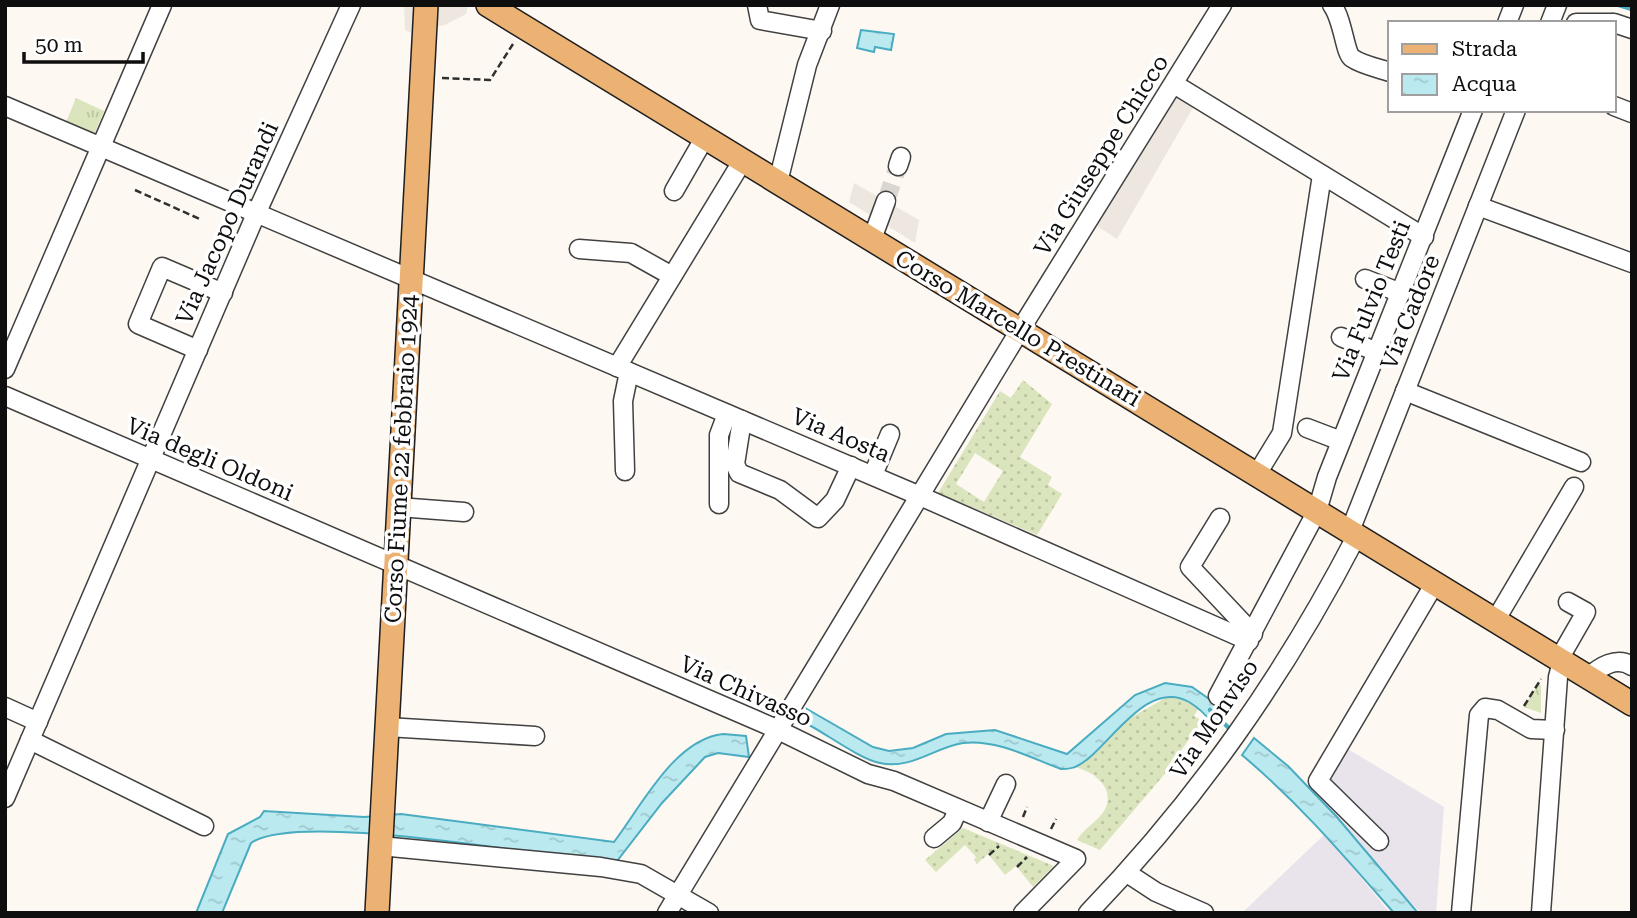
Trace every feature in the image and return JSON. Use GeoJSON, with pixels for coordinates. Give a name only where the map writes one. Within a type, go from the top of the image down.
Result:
{"type":"FeatureCollection","features":[{"type":"Feature","properties":{"kind":"main road","name":"Corso Marcello Prestinari"},"geometry":{"type":"LineString","coordinates":[[488,5],[1632,704]]}},
{"type":"Feature","properties":{"kind":"main road","name":"Corso Fiume 22 febbraio 1924"},"geometry":{"type":"LineString","coordinates":[[377,913],[411,279],[422,10]]}},
{"type":"Feature","properties":{"kind":"street"},"geometry":{"type":"LineString","coordinates":[[5,369],[162,5]]}},
{"type":"Feature","properties":{"kind":"street","name":"Via Jacopo Durandi"},"geometry":{"type":"LineString","coordinates":[[5,798],[223,293],[331,30],[351,5]]}},
{"type":"Feature","properties":{"kind":"street"},"geometry":{"type":"LineString","coordinates":[[778,182],[807,65],[830,5]]}},
{"type":"Feature","properties":{"kind":"street","name":"Via Giuseppe Chicco"},"geometry":{"type":"LineString","coordinates":[[667,913],[1020,330],[1222,5]]}},
{"type":"Feature","properties":{"kind":"street"},"geometry":{"type":"LineString","coordinates":[[1332,5],[1344,27],[1346,51],[1350,58],[1388,71]]}},
{"type":"Feature","properties":{"kind":"street"},"geometry":{"type":"LineString","coordinates":[[753,8],[760,20],[788,29],[821,31]]}},
{"type":"Feature","properties":{"kind":"street"},"geometry":{"type":"LineString","coordinates":[[1174,84],[1424,237]]}},
{"type":"Feature","properties":{"kind":"street","name":"Via Aosta"},"geometry":{"type":"LineString","coordinates":[[5,106],[1251,637]]}},
{"type":"Feature","properties":{"kind":"street","name":"Via Fulvio Testi"},"geometry":{"type":"LineString","coordinates":[[1218,696],[1317,511],[1341,441],[1472,112]]}},
{"type":"Feature","properties":{"kind":"street","name":"Via Cadore"},"geometry":{"type":"LineString","coordinates":[[1353,533],[1405,391],[1515,112]]}},
{"type":"Feature","properties":{"kind":"street"},"geometry":{"type":"LineString","coordinates":[[674,191],[705,137]]}},
{"type":"Feature","properties":{"kind":"street"},"geometry":{"type":"LineString","coordinates":[[625,471],[623,369],[673,276],[743,160]]}},
{"type":"Feature","properties":{"kind":"street"},"geometry":{"type":"LineString","coordinates":[[1257,474],[1282,433],[1322,175]]}},
{"type":"Feature","properties":{"kind":"street"},"geometry":{"type":"LineString","coordinates":[[872,239],[886,201]]}},
{"type":"Feature","properties":{"kind":"street"},"geometry":{"type":"LineString","coordinates":[[1478,206],[1632,263]]}},
{"type":"Feature","properties":{"kind":"street"},"geometry":{"type":"LineString","coordinates":[[579,249],[631,253],[673,276]]}},
{"type":"Feature","properties":{"kind":"street"},"geometry":{"type":"LineString","coordinates":[[198,351],[138,324],[152,290],[162,267],[223,293]]}},
{"type":"Feature","properties":{"kind":"street"},"geometry":{"type":"LineString","coordinates":[[1365,279],[1401,293]]}},
{"type":"Feature","properties":{"kind":"street"},"geometry":{"type":"LineString","coordinates":[[1341,337],[1377,352]]}},
{"type":"Feature","properties":{"kind":"street"},"geometry":{"type":"LineString","coordinates":[[1405,391],[1581,462]]}},
{"type":"Feature","properties":{"kind":"street","name":"Via degli Oldoni"},"geometry":{"type":"LineString","coordinates":[[5,396],[395,567]]}},
{"type":"Feature","properties":{"kind":"street"},"geometry":{"type":"LineString","coordinates":[[735,417],[735,464],[739,473],[780,490],[818,518],[835,500],[851,466]]}},
{"type":"Feature","properties":{"kind":"street"},"geometry":{"type":"LineString","coordinates":[[719,504],[719,435],[735,417]]}},
{"type":"Feature","properties":{"kind":"street"},"geometry":{"type":"LineString","coordinates":[[1307,428],[1341,441]]}},
{"type":"Feature","properties":{"kind":"street"},"geometry":{"type":"LineString","coordinates":[[873,475],[890,434]]}},
{"type":"Feature","properties":{"kind":"street"},"geometry":{"type":"LineString","coordinates":[[1495,621],[1573,487]]}},
{"type":"Feature","properties":{"kind":"street"},"geometry":{"type":"LineString","coordinates":[[398,508],[464,512]]}},
{"type":"Feature","properties":{"kind":"street"},"geometry":{"type":"LineString","coordinates":[[1220,518],[1191,567],[1251,637]]}},
{"type":"Feature","properties":{"kind":"street","name":"Via Monviso"},"geometry":{"type":"LineString","coordinates":[[1088,913],[1168,827],[1232,744],[1353,533]]}},
{"type":"Feature","properties":{"kind":"street","name":"Via Chivasso"},"geometry":{"type":"LineString","coordinates":[[395,567],[778,730],[873,782],[903,777],[958,809],[1076,859],[1023,913]]}},
{"type":"Feature","properties":{"kind":"street"},"geometry":{"type":"LineString","coordinates":[[1379,841],[1318,781],[1435,583]]}},
{"type":"Feature","properties":{"kind":"street"},"geometry":{"type":"LineString","coordinates":[[1541,913],[1558,677],[1561,661],[1586,612],[1568,602]]}},
{"type":"Feature","properties":{"kind":"street"},"geometry":{"type":"LineString","coordinates":[[1588,677],[1602,665],[1626,662],[1632,666]]}},
{"type":"Feature","properties":{"kind":"street"},"geometry":{"type":"LineString","coordinates":[[5,707],[38,722]]}},
{"type":"Feature","properties":{"kind":"street"},"geometry":{"type":"LineString","coordinates":[[1461,913],[1479,715],[1485,708],[1498,710],[1531,729],[1554,734]]}},
{"type":"Feature","properties":{"kind":"street"},"geometry":{"type":"LineString","coordinates":[[1512,726],[1530,737],[1554,734]]}},
{"type":"Feature","properties":{"kind":"street"},"geometry":{"type":"LineString","coordinates":[[387,727],[535,736]]}},
{"type":"Feature","properties":{"kind":"street"},"geometry":{"type":"LineString","coordinates":[[30,740],[204,826]]}},
{"type":"Feature","properties":{"kind":"street"},"geometry":{"type":"LineString","coordinates":[[988,822],[1006,784]]}},
{"type":"Feature","properties":{"kind":"street"},"geometry":{"type":"LineString","coordinates":[[934,838],[951,823],[958,809]]}},
{"type":"Feature","properties":{"kind":"street"},"geometry":{"type":"LineString","coordinates":[[381,831],[642,874],[709,913]]}},
{"type":"Feature","properties":{"kind":"street"},"geometry":{"type":"LineString","coordinates":[[1127,873],[1169,906],[1204,913]]}},
{"type":"Feature","properties":{"kind":"path"},"geometry":{"type":"LineString","coordinates":[[438,78],[491,80],[516,38]]}},
{"type":"Feature","properties":{"kind":"path"},"geometry":{"type":"LineString","coordinates":[[135,190],[202,220]]}},
{"type":"Feature","properties":{"kind":"path"},"geometry":{"type":"LineString","coordinates":[[1522,709],[1541,679]]}},
{"type":"Feature","properties":{"kind":"path"},"geometry":{"type":"LineString","coordinates":[[1023,817],[1027,807]]}},
{"type":"Feature","properties":{"kind":"path"},"geometry":{"type":"LineString","coordinates":[[1051,829],[1056,819]]}},
{"type":"Feature","properties":{"kind":"path"},"geometry":{"type":"LineString","coordinates":[[989,855],[1001,844]]}},
{"type":"Feature","properties":{"kind":"path"},"geometry":{"type":"LineString","coordinates":[[1017,867],[1029,856]]}},
{"type":"Feature","properties":{"kind":"shaded area"},"geometry":{"type":"Polygon","coordinates":[[[404,5],[468,5],[466,14],[445,25],[409,32],[405,30],[404,5]]]}},
{"type":"Feature","properties":{"kind":"shaded area"},"geometry":{"type":"Polygon","coordinates":[[[1174,95],[1194,106],[1117,239],[1094,224],[1174,95]]]}},
{"type":"Feature","properties":{"kind":"shaded area"},"geometry":{"type":"Polygon","coordinates":[[[854,183],[919,220],[915,243],[849,202],[854,183]]]}},
{"type":"Feature","properties":{"kind":"shaded area"},"geometry":{"type":"Polygon","coordinates":[[[1348,749],[1444,807],[1436,913],[1422,913],[1398,892],[1361,849],[1347,861],[1390,913],[1244,911],[1326,833],[1342,850],[1355,841],[1320,800],[1348,749]]]}},
{"type":"Feature","properties":{"kind":"green space"},"geometry":{"type":"Polygon","coordinates":[[[76,98],[104,111],[94,135],[66,122],[76,98]]]}},
{"type":"Feature","properties":{"kind":"green space"},"geometry":{"type":"Polygon","coordinates":[[[1023,380],[1052,404],[1020,457],[1052,477],[1048,485],[1062,494],[1037,535],[938,493],[1000,391],[1011,398],[1023,380]],[[975,453],[956,484],[984,502],[1003,471],[975,453]]]}},
{"type":"Feature","properties":{"kind":"green space"},"geometry":{"type":"Polygon","coordinates":[[[1538,684],[1541,685],[1541,713],[1524,707],[1538,684]]]}},
{"type":"Feature","properties":{"kind":"green space"},"geometry":{"type":"Polygon","coordinates":[[[1167,697],[1184,700],[1198,709],[1194,716],[1202,721],[1163,776],[1100,850],[1077,840],[1104,811],[1108,795],[1096,777],[1074,767],[1125,721],[1167,697]]]}},
{"type":"Feature","properties":{"kind":"green space"},"geometry":{"type":"Polygon","coordinates":[[[963,828],[1054,866],[1033,887],[1016,866],[1005,875],[988,854],[977,864],[974,860],[976,857],[965,845],[936,872],[925,860],[963,828]]]}},
{"type":"Feature","properties":{"kind":"water"},"geometry":{"type":"Polygon","coordinates":[[[861,30],[894,34],[891,50],[875,47],[874,52],[857,48],[861,30]]]}},
{"type":"Feature","properties":{"kind":"water"},"geometry":{"type":"Polygon","coordinates":[[[1165,683],[1192,687],[1219,706],[1209,720],[1189,702],[1173,697],[1157,699],[1128,719],[1089,758],[1067,769],[1001,747],[976,743],[953,745],[913,761],[880,763],[854,752],[809,725],[807,709],[873,747],[889,751],[913,748],[946,734],[995,730],[1067,754],[1135,695],[1165,683]]]}},
{"type":"Feature","properties":{"kind":"water"},"geometry":{"type":"Polygon","coordinates":[[[723,734],[746,736],[749,757],[718,753],[705,757],[662,803],[617,861],[353,832],[274,835],[251,843],[222,913],[196,913],[228,834],[260,817],[264,811],[364,817],[401,814],[614,842],[648,793],[675,761],[706,739],[723,734]]]}},
{"type":"Feature","properties":{"kind":"water"},"geometry":{"type":"Polygon","coordinates":[[[1254,738],[1288,766],[1336,816],[1418,913],[1394,913],[1303,812],[1242,755],[1254,738]]]}},
{"type":"Feature","properties":{"kind":"waterway"},"geometry":{"type":"LineString","coordinates":[[1619,5],[1632,9]]}},
{"type":"Feature","properties":{"kind":"waterway"},"geometry":{"type":"LineString","coordinates":[[1210,710],[1234,733]]}},
{"type":"Feature","properties":{"kind":"tunnel"},"geometry":{"type":"LineString","coordinates":[[886,201],[898,166]]}}]}
